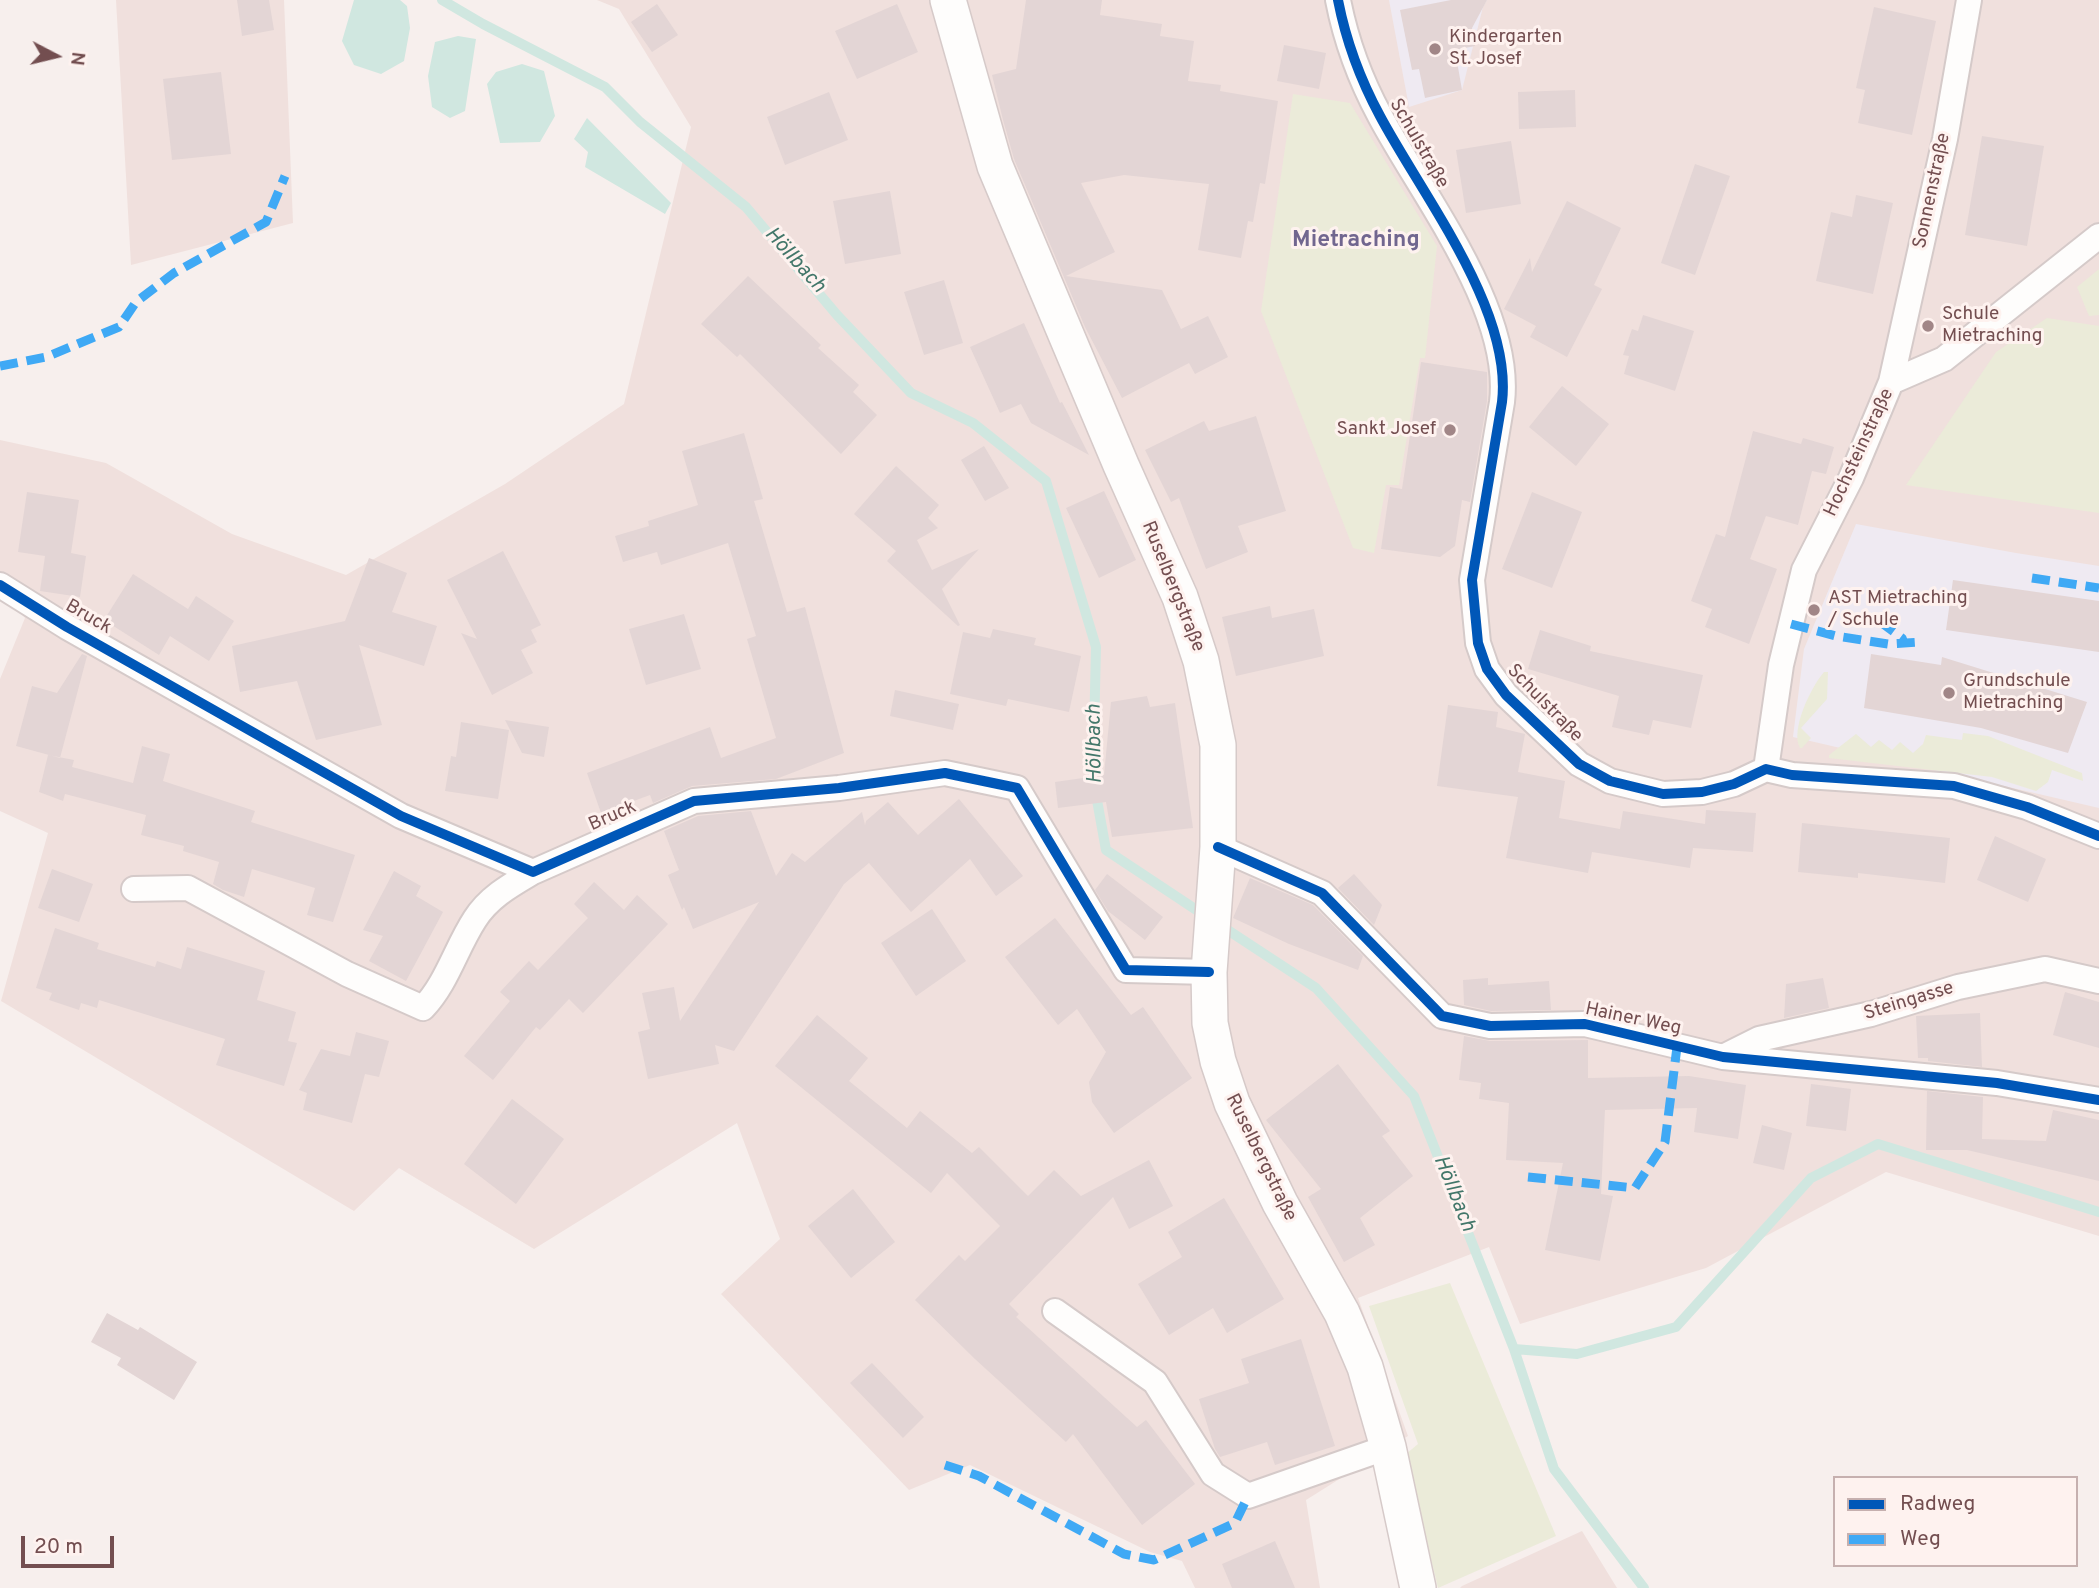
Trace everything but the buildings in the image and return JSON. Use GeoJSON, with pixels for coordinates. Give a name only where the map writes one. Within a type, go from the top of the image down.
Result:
{"type":"FeatureCollection","features":[{"type":"Feature","properties":{"kind":"main road","name":"Ruselbergstraße"},"geometry":{"type":"LineString","coordinates":[[948,0],[995,166],[1121,465],[1180,597],[1201,661],[1218,745],[1218,848],[1210,957],[1210,1023],[1218,1061],[1232,1103],[1280,1203],[1342,1312],[1365,1367],[1388,1447],[1418,1588]]}},
{"type":"Feature","properties":{"kind":"street","name":"Schulstraße"},"geometry":{"type":"LineString","coordinates":[[1338,0],[1355,64],[1380,115],[1445,226],[1475,284],[1492,322],[1502,359],[1505,382],[1472,580],[1478,643],[1487,669],[1506,695],[1555,743],[1579,764],[1610,781],[1663,794],[1702,792],[1734,784],[1766,769]]}},
{"type":"Feature","properties":{"kind":"street","name":"Sonnenstraße"},"geometry":{"type":"LineString","coordinates":[[1891,382],[1945,139],[1969,0]]}},
{"type":"Feature","properties":{"kind":"street","name":"Hochsteinstraße"},"geometry":{"type":"LineString","coordinates":[[1766,769],[1781,665],[1804,570],[1850,478],[1891,382],[1944,359],[2099,236]]}},
{"type":"Feature","properties":{"kind":"street","name":"Bruck"},"geometry":{"type":"LineString","coordinates":[[0,585],[67,627],[401,816],[533,872]]}},
{"type":"Feature","properties":{"kind":"street"},"geometry":{"type":"LineString","coordinates":[[1766,769],[1792,775],[1954,786],[2027,807],[2099,836]]}},
{"type":"Feature","properties":{"kind":"street","name":"Bruck"},"geometry":{"type":"LineString","coordinates":[[134,889],[188,888],[347,974],[423,1008],[436,995],[476,918],[497,894],[533,872],[694,801],[839,788],[945,773],[1017,788],[1126,970],[1210,957]]}},
{"type":"Feature","properties":{"kind":"street","name":"Hainer Weg"},"geometry":{"type":"LineString","coordinates":[[1218,848],[1322,893],[1442,1016],[1490,1026],[1585,1024],[1723,1057],[1997,1083],[2099,1100]]}},
{"type":"Feature","properties":{"kind":"street","name":"Steingasse"},"geometry":{"type":"LineString","coordinates":[[1723,1057],[1759,1039],[1871,1014],[1958,986],[2045,969],[2099,981]]}},
{"type":"Feature","properties":{"kind":"street"},"geometry":{"type":"LineString","coordinates":[[1055,1311],[1155,1382],[1213,1474],[1248,1496],[1388,1447]]}},
{"type":"Feature","properties":{"kind":"shaded area"},"geometry":{"type":"Polygon","coordinates":[[[116,0],[284,0],[293,223],[131,265],[116,0]]]}},
{"type":"Feature","properties":{"kind":"shaded area"},"geometry":{"type":"Polygon","coordinates":[[[597,0],[2099,0],[2099,1236],[1886,1172],[1706,1268],[1520,1324],[1489,1247],[1358,1298],[1408,1436],[1306,1500],[1320,1588],[1195,1588],[1182,1561],[1150,1552],[970,1465],[909,1490],[721,1294],[780,1239],[737,1123],[534,1249],[399,1168],[354,1211],[1,1001],[48,833],[0,811],[0,679],[25,618],[0,589],[0,440],[106,463],[232,534],[346,575],[505,484],[624,404],[691,127],[619,9],[597,0]]]}},
{"type":"Feature","properties":{"kind":"shaded area","name":"Kindergarten St. Josef"},"geometry":{"type":"Polygon","coordinates":[[[1389,0],[1487,0],[1462,90],[1409,107],[1389,0]]]}},
{"type":"Feature","properties":{"kind":"shaded area","name":"Grundschule Mietraching"},"geometry":{"type":"Polygon","coordinates":[[[1856,524],[2099,566],[2099,808],[1793,737],[1804,649],[1856,524]]]}},
{"type":"Feature","properties":{"kind":"shaded area"},"geometry":{"type":"Polygon","coordinates":[[[1582,1531],[1617,1588],[1460,1588],[1462,1586],[1582,1531]]]}},
{"type":"Feature","properties":{"kind":"green space"},"geometry":{"type":"Polygon","coordinates":[[[1293,94],[1350,103],[1437,246],[1425,358],[1420,358],[1399,485],[1386,485],[1374,553],[1353,548],[1261,311],[1293,94]]]}},
{"type":"Feature","properties":{"kind":"green space"},"geometry":{"type":"Polygon","coordinates":[[[2099,269],[2099,315],[2089,316],[2077,287],[2099,269]]]}},
{"type":"Feature","properties":{"kind":"green space"},"geometry":{"type":"Polygon","coordinates":[[[2047,318],[2099,326],[2099,513],[1906,485],[1996,352],[2047,318]]]}},
{"type":"Feature","properties":{"kind":"green space"},"geometry":{"type":"Polygon","coordinates":[[[1824,672],[1828,672],[1827,699],[1801,728],[1811,738],[1800,748],[1798,731],[1803,709],[1824,672]]]}},
{"type":"Feature","properties":{"kind":"green space"},"geometry":{"type":"Polygon","coordinates":[[[1963,733],[1988,736],[2082,773],[2083,781],[2052,770],[2048,782],[2036,791],[1992,777],[1829,758],[1829,755],[1856,734],[1871,747],[1879,740],[1892,750],[1900,742],[1913,753],[1923,744],[1926,735],[1962,740],[1963,733]]]}},
{"type":"Feature","properties":{"kind":"green space"},"geometry":{"type":"Polygon","coordinates":[[[1450,1283],[1556,1536],[1438,1588],[1406,1454],[1418,1444],[1369,1306],[1450,1283]]]}},
{"type":"Feature","properties":{"kind":"water"},"geometry":{"type":"Polygon","coordinates":[[[354,0],[400,0],[407,6],[410,28],[404,61],[381,74],[354,65],[342,41],[354,0]]]}},
{"type":"Feature","properties":{"kind":"water"},"geometry":{"type":"Polygon","coordinates":[[[458,36],[476,39],[465,111],[450,118],[432,107],[428,76],[435,42],[458,36]]]}},
{"type":"Feature","properties":{"kind":"water"},"geometry":{"type":"Polygon","coordinates":[[[522,64],[544,71],[555,116],[540,142],[500,143],[487,84],[496,72],[522,64]]]}},
{"type":"Feature","properties":{"kind":"water"},"geometry":{"type":"Polygon","coordinates":[[[587,118],[671,203],[665,214],[585,167],[588,152],[574,139],[587,118]]]}},
{"type":"Feature","properties":{"kind":"waterway","name":"Höllbach"},"geometry":{"type":"LineString","coordinates":[[442,0],[605,87],[640,122],[746,207],[837,315],[911,393],[973,423],[1046,481],[1096,647],[1093,778],[1106,850],[1204,915]]}},
{"type":"Feature","properties":{"kind":"waterway","name":"Höllbach"},"geometry":{"type":"LineString","coordinates":[[1220,925],[1316,988],[1414,1096],[1514,1349],[1554,1469],[1644,1588]]}},
{"type":"Feature","properties":{"kind":"waterway"},"geometry":{"type":"LineString","coordinates":[[1514,1349],[1577,1354],[1676,1327],[1811,1178],[1878,1144],[2099,1212]]}},
{"type":"Feature","properties":{"kind":"marked path"},"geometry":{"type":"LineString","coordinates":[[0,366],[46,357],[119,327],[136,302],[174,273],[266,222],[285,176]]}},
{"type":"Feature","properties":{"kind":"marked path"},"geometry":{"type":"LineString","coordinates":[[2032,578],[2099,588]]}},
{"type":"Feature","properties":{"kind":"marked path"},"geometry":{"type":"LineString","coordinates":[[1879,621],[1902,638],[1904,643]]}},
{"type":"Feature","properties":{"kind":"marked path"},"geometry":{"type":"LineString","coordinates":[[1791,624],[1836,636],[1888,644],[1921,642]]}},
{"type":"Feature","properties":{"kind":"marked path"},"geometry":{"type":"LineString","coordinates":[[1528,1177],[1635,1188],[1665,1142],[1677,1047]]}},
{"type":"Feature","properties":{"kind":"marked path"},"geometry":{"type":"LineString","coordinates":[[945,1465],[979,1476],[1124,1554],[1154,1560],[1235,1523],[1248,1496]]}},
{"type":"Feature","properties":{"kind":"cycle path"},"geometry":{"type":"LineString","coordinates":[[1338,0],[1354,60],[1366,88],[1461,254],[1493,330],[1502,367],[1502,402],[1472,580],[1478,643],[1487,669],[1506,695],[1579,764],[1610,781],[1663,794],[1702,792],[1734,784],[1766,769],[1792,775],[1954,786],[2027,807],[2099,836]]}},
{"type":"Feature","properties":{"kind":"cycle path"},"geometry":{"type":"LineString","coordinates":[[0,585],[67,627],[401,816],[533,872],[694,801],[839,788],[945,773],[1017,788],[1126,970],[1209,972]]}},
{"type":"Feature","properties":{"kind":"cycle path"},"geometry":{"type":"LineString","coordinates":[[1218,847],[1322,893],[1442,1016],[1490,1026],[1585,1024],[1723,1057],[1997,1083],[2099,1100]]}},
{"type":"Feature","properties":{"kind":"place","name":"Kindergarten St. Josef"},"geometry":{"type":"Point","coordinates":[1435,49]}},
{"type":"Feature","properties":{"kind":"place","name":"Schule Mietraching"},"geometry":{"type":"Point","coordinates":[1928,326]}},
{"type":"Feature","properties":{"kind":"place","name":"Sankt Josef"},"geometry":{"type":"Point","coordinates":[1450,430]}},
{"type":"Feature","properties":{"kind":"place","name":"AST Mietraching / Schule"},"geometry":{"type":"Point","coordinates":[1814,610]}},
{"type":"Feature","properties":{"kind":"place","name":"Grundschule Mietraching"},"geometry":{"type":"Point","coordinates":[1949,693]}},
{"type":"Feature","properties":{"kind":"district","name":"Mietraching"},"geometry":{"type":"Point","coordinates":[1356,241]}}]}
